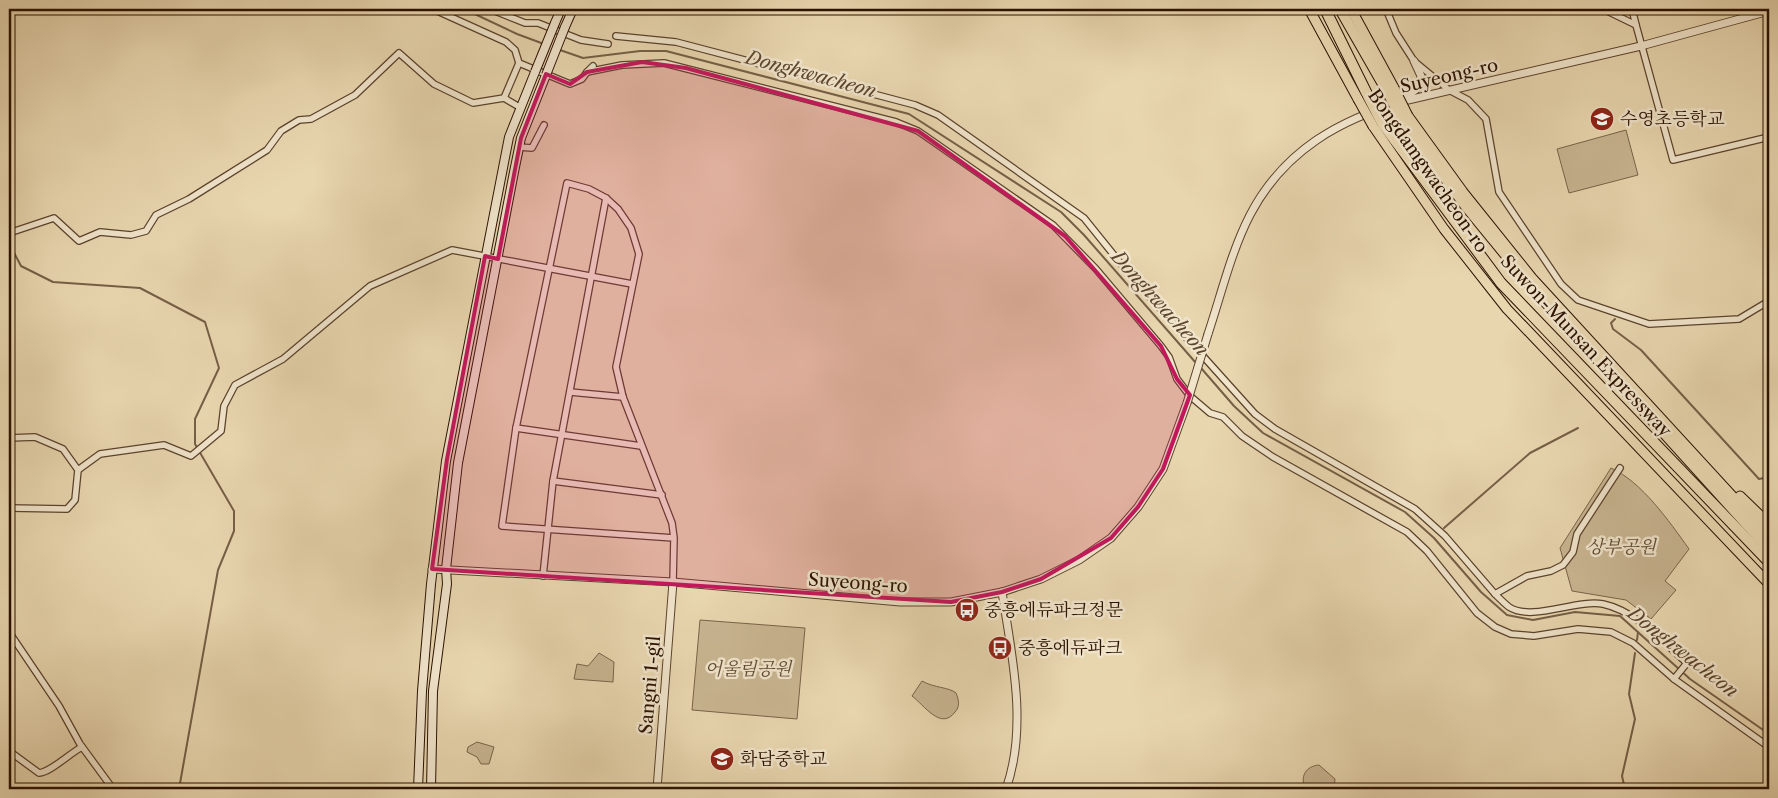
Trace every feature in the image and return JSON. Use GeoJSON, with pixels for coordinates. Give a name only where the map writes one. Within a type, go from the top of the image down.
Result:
{"type":"FeatureCollection","features":[{"type":"Feature","properties":{"kind":"highway","name":"Bongdamgwacheon-ro"},"geometry":{"type":"LineString","coordinates":[[1309,9],[1358,100],[1378,125],[1444,228],[1506,309],[1769,584]]}},
{"type":"Feature","properties":{"kind":"highway","name":"Suwon-Munsan Expressway"},"geometry":{"type":"LineString","coordinates":[[1325,9],[1368,96],[1378,125],[1500,282],[1769,562]]}},
{"type":"Feature","properties":{"kind":"highway","name":"Suwon-Munsan Expressway"},"geometry":{"type":"LineString","coordinates":[[1340,9],[1390,89],[1405,117],[1465,205],[1532,287],[1697,464],[1769,549]]}},
{"type":"Feature","properties":{"kind":"highway","name":"Bongdamgwacheon-ro"},"geometry":{"type":"LineString","coordinates":[[1351,9],[1390,89]]}},
{"type":"Feature","properties":{"kind":"highway"},"geometry":{"type":"LineString","coordinates":[[1697,464],[1769,524]]}},
{"type":"Feature","properties":{"kind":"highway"},"geometry":{"type":"LineString","coordinates":[[1697,464],[1769,536]]}},
{"type":"Feature","properties":{"kind":"main road"},"geometry":{"type":"LineString","coordinates":[[418,789],[422,691],[432,569],[446,461],[509,136],[561,9]]}},
{"type":"Feature","properties":{"kind":"main road"},"geometry":{"type":"LineString","coordinates":[[431,789],[433,691],[447,584],[446,569],[458,463],[519,147],[573,9]]}},
{"type":"Feature","properties":{"kind":"street"},"geometry":{"type":"LineString","coordinates":[[432,9],[506,42],[515,50],[519,63],[504,98]]}},
{"type":"Feature","properties":{"kind":"street"},"geometry":{"type":"LineString","coordinates":[[490,9],[525,23],[538,23],[582,40],[608,44]]}},
{"type":"Feature","properties":{"kind":"street"},"geometry":{"type":"LineString","coordinates":[[1386,9],[1396,33],[1421,76],[1420,87],[1411,95],[1395,104]]}},
{"type":"Feature","properties":{"kind":"street"},"geometry":{"type":"LineString","coordinates":[[1603,9],[1636,25]]}},
{"type":"Feature","properties":{"kind":"street"},"geometry":{"type":"LineString","coordinates":[[1632,9],[1673,160],[1769,137]]}},
{"type":"Feature","properties":{"kind":"street","name":"Suyeong-ro"},"geometry":{"type":"LineString","coordinates":[[432,569],[673,582],[900,602],[951,602],[1002,592],[1041,579],[1080,560],[1111,538],[1138,507],[1163,469],[1187,403],[1239,242],[1250,215],[1269,185],[1288,163],[1311,143],[1339,125],[1395,104],[1641,46],[1769,10]]}},
{"type":"Feature","properties":{"kind":"street"},"geometry":{"type":"LineString","coordinates":[[616,36],[676,42],[915,105],[938,115],[1084,218],[1130,274],[1255,414],[1275,429],[1415,509],[1445,536],[1494,594],[1510,608],[1525,612],[1590,603],[1604,604],[1628,614],[1687,663],[1675,678]]}},
{"type":"Feature","properties":{"kind":"street"},"geometry":{"type":"LineString","coordinates":[[9,233],[54,218],[79,241],[100,232],[131,236],[146,231],[156,215],[189,199],[267,150],[281,131],[298,120],[311,119],[355,95],[399,53],[434,84],[473,103],[504,98],[521,108]]}},
{"type":"Feature","properties":{"kind":"street"},"geometry":{"type":"LineString","coordinates":[[1414,61],[1449,90],[1468,100],[1486,119],[1499,192],[1561,284],[1578,300],[1649,324],[1739,319],[1769,301]]}},
{"type":"Feature","properties":{"kind":"street"},"geometry":{"type":"LineString","coordinates":[[519,63],[570,84],[582,79],[593,66]]}},
{"type":"Feature","properties":{"kind":"street"},"geometry":{"type":"LineString","coordinates":[[587,72],[622,65],[664,64],[896,122],[918,131],[1030,208],[1065,236],[1162,346],[1169,357],[1177,379],[1190,396],[1210,413],[1223,418],[1242,436],[1273,457],[1407,532],[1427,551],[1477,614],[1495,627],[1511,634],[1534,636],[1594,628],[1611,632],[1633,643],[1675,678],[1769,747]]}},
{"type":"Feature","properties":{"kind":"street"},"geometry":{"type":"LineString","coordinates":[[519,147],[532,148],[544,125]]}},
{"type":"Feature","properties":{"kind":"street"},"geometry":{"type":"LineString","coordinates":[[673,582],[674,538],[672,523],[623,397],[616,367],[639,254],[631,228],[618,209],[606,198],[589,189],[567,183],[516,428],[502,526],[674,538]]}},
{"type":"Feature","properties":{"kind":"street"},"geometry":{"type":"LineString","coordinates":[[544,576],[553,481],[606,198]]}},
{"type":"Feature","properties":{"kind":"street"},"geometry":{"type":"LineString","coordinates":[[78,470],[100,454],[164,445],[191,456],[222,431],[224,406],[235,385],[283,359],[370,286],[452,250],[632,284]]}},
{"type":"Feature","properties":{"kind":"street"},"geometry":{"type":"LineString","coordinates":[[570,392],[623,397]]}},
{"type":"Feature","properties":{"kind":"street"},"geometry":{"type":"LineString","coordinates":[[516,428],[641,446]]}},
{"type":"Feature","properties":{"kind":"street"},"geometry":{"type":"LineString","coordinates":[[9,438],[35,437],[63,449],[78,470],[75,500],[67,509],[9,508]]}},
{"type":"Feature","properties":{"kind":"street"},"geometry":{"type":"LineString","coordinates":[[1494,594],[1527,576],[1551,571],[1563,565],[1573,552],[1577,534],[1620,468]]}},
{"type":"Feature","properties":{"kind":"street"},"geometry":{"type":"LineString","coordinates":[[553,481],[662,495]]}},
{"type":"Feature","properties":{"kind":"street","name":"Sangni 1-gil"},"geometry":{"type":"LineString","coordinates":[[657,789],[673,582]]}},
{"type":"Feature","properties":{"kind":"street"},"geometry":{"type":"LineString","coordinates":[[1002,592],[1017,710],[1015,749],[1006,789]]}},
{"type":"Feature","properties":{"kind":"street"},"geometry":{"type":"LineString","coordinates":[[9,632],[59,706],[82,747],[113,789]]}},
{"type":"Feature","properties":{"kind":"street"},"geometry":{"type":"LineString","coordinates":[[9,751],[39,773],[45,772],[60,760],[82,747]]}},
{"type":"Feature","properties":{"kind":"highlighted area"},"geometry":{"type":"Polygon","coordinates":[[[642,62],[686,68],[918,131],[1065,236],[1161,346],[1177,379],[1190,395],[1163,469],[1138,507],[1111,538],[1041,579],[1002,592],[951,602],[432,569],[447,459],[485,256],[498,259],[521,138],[546,74],[570,84],[587,72],[642,62]]]}},
{"type":"Feature","properties":{"kind":"green space"},"geometry":{"type":"Polygon","coordinates":[[[1626,130],[1638,175],[1569,193],[1557,149],[1626,130]]]}},
{"type":"Feature","properties":{"kind":"green space","name":"상부공원"},"geometry":{"type":"Polygon","coordinates":[[[1611,468],[1622,474],[1644,492],[1689,549],[1665,581],[1676,590],[1651,619],[1626,600],[1572,591],[1560,548],[1611,468]]]}},
{"type":"Feature","properties":{"kind":"green space","name":"어울림공원"},"geometry":{"type":"Polygon","coordinates":[[[700,620],[805,628],[797,719],[692,710],[700,620]]]}},
{"type":"Feature","properties":{"kind":"green space"},"geometry":{"type":"Polygon","coordinates":[[[599,653],[614,662],[613,682],[574,679],[577,664],[588,666],[599,653]]]}},
{"type":"Feature","properties":{"kind":"green space"},"geometry":{"type":"Polygon","coordinates":[[[922,681],[956,693],[958,701],[957,710],[950,717],[938,718],[912,696],[922,681]]]}},
{"type":"Feature","properties":{"kind":"green space"},"geometry":{"type":"Polygon","coordinates":[[[477,742],[494,747],[489,764],[481,764],[477,757],[467,752],[468,747],[477,742]]]}},
{"type":"Feature","properties":{"kind":"green space"},"geometry":{"type":"Polygon","coordinates":[[[1319,765],[1335,779],[1334,789],[1306,789],[1303,780],[1305,773],[1310,767],[1319,765]]]}},
{"type":"Feature","properties":{"kind":"waterway","name":"Donghwacheon"},"geometry":{"type":"LineString","coordinates":[[464,9],[517,34],[544,44]]}},
{"type":"Feature","properties":{"kind":"waterway","name":"Donghwacheon"},"geometry":{"type":"LineString","coordinates":[[560,50],[583,58],[640,51],[666,51],[909,114],[1061,212],[1084,235],[1196,363]]}},
{"type":"Feature","properties":{"kind":"waterway"},"geometry":{"type":"LineString","coordinates":[[9,243],[21,266],[53,282],[140,288],[205,322],[219,368],[195,419],[195,444],[234,511],[234,531],[218,570],[179,789]]}},
{"type":"Feature","properties":{"kind":"waterway"},"geometry":{"type":"LineString","coordinates":[[1615,319],[1611,323],[1613,329],[1641,350],[1759,479],[1769,477]]}},
{"type":"Feature","properties":{"kind":"waterway","name":"Donghwacheon"},"geometry":{"type":"LineString","coordinates":[[1201,368],[1234,406],[1263,433],[1405,512],[1434,538],[1481,592],[1507,615],[1533,620],[1575,612],[1620,616],[1690,679],[1769,734]]}},
{"type":"Feature","properties":{"kind":"waterway"},"geometry":{"type":"LineString","coordinates":[[1444,528],[1530,453],[1578,428]]}},
{"type":"Feature","properties":{"kind":"waterway","name":"Donghwacheon"},"geometry":{"type":"LineString","coordinates":[[1637,640],[1638,632]]}},
{"type":"Feature","properties":{"kind":"waterway"},"geometry":{"type":"LineString","coordinates":[[1625,789],[1622,776],[1635,719],[1629,694],[1635,653]]}},
{"type":"Feature","properties":{"kind":"place","name":"수영초등학교"},"geometry":{"type":"Point","coordinates":[1602,119]}},
{"type":"Feature","properties":{"kind":"place","name":"중흥에듀파크정문"},"geometry":{"type":"Point","coordinates":[967,610]}},
{"type":"Feature","properties":{"kind":"place","name":"중흥에듀파크"},"geometry":{"type":"Point","coordinates":[1000,648]}},
{"type":"Feature","properties":{"kind":"place","name":"화담중학교"},"geometry":{"type":"Point","coordinates":[722,759]}}]}
